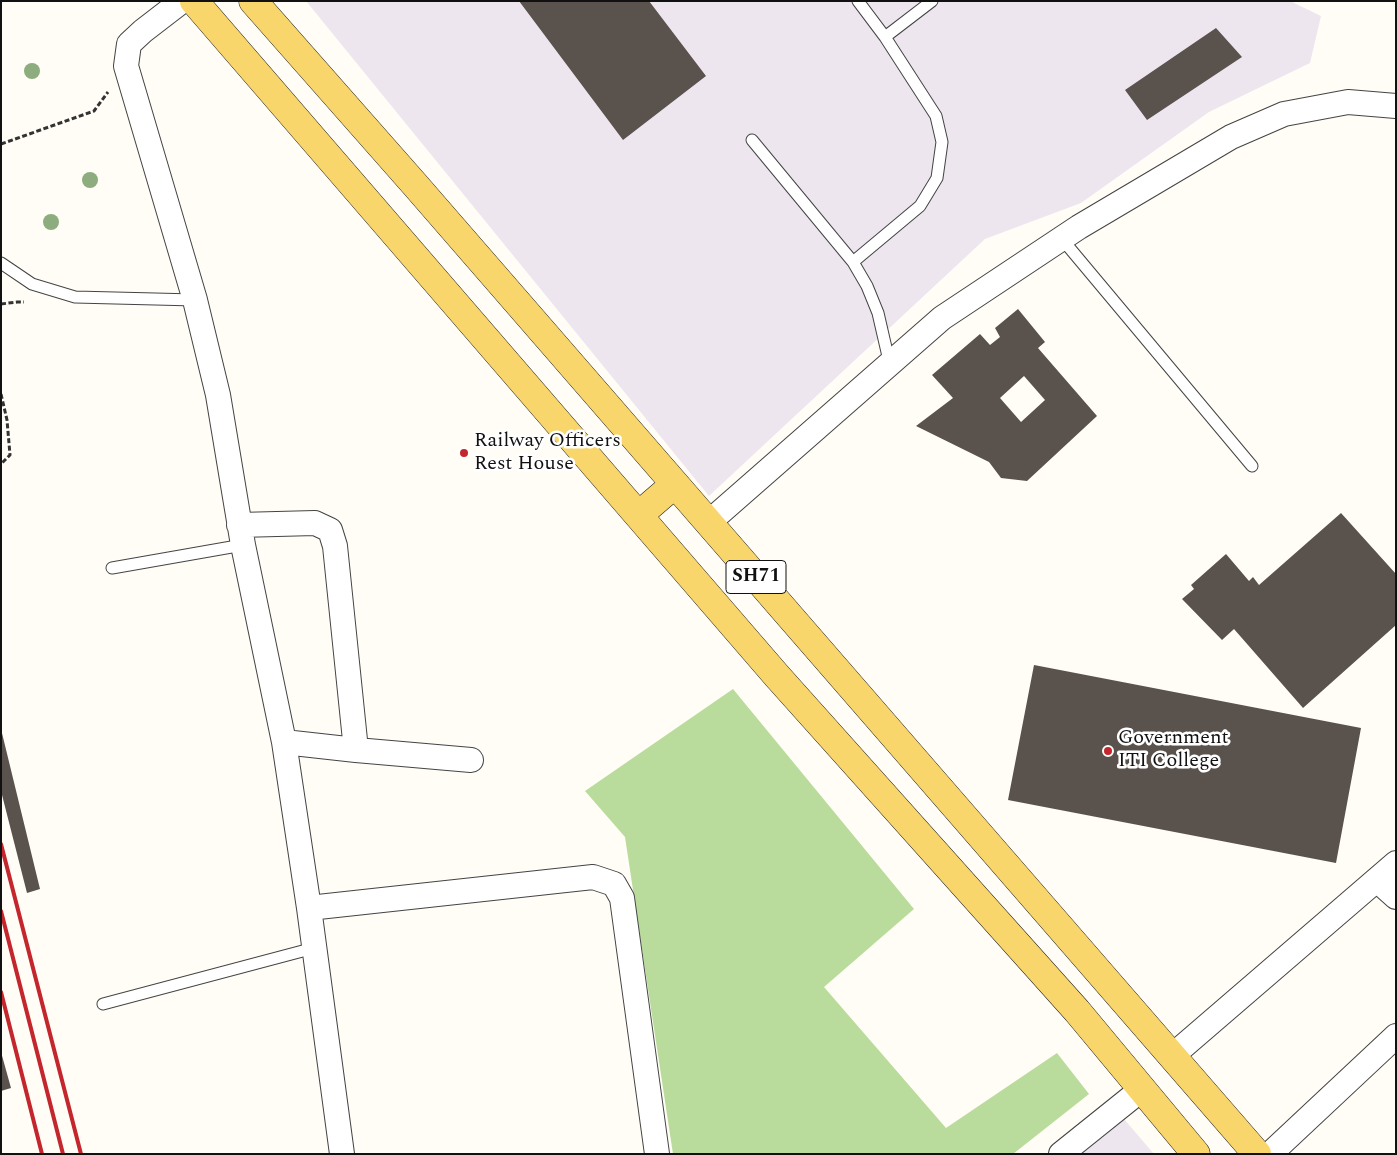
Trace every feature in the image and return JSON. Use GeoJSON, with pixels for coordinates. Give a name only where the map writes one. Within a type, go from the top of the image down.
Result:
{"type":"FeatureCollection","features":[{"type":"Feature","properties":{"kind":"main road","name":"SH71"},"geometry":{"type":"LineString","coordinates":[[194,1],[777,676],[1077,1011],[1196,1154]]}},
{"type":"Feature","properties":{"kind":"main road","name":"SH71"},"geometry":{"type":"LineString","coordinates":[[253,1],[404,172],[1257,1154]]}},
{"type":"Feature","properties":{"kind":"main road"},"geometry":{"type":"LineString","coordinates":[[639,515],[675,484]]}},
{"type":"Feature","properties":{"kind":"street"},"geometry":{"type":"LineString","coordinates":[[182,1],[143,31],[130,44],[126,66],[195,300],[218,395],[241,535],[284,742],[309,908],[342,1154]]}},
{"type":"Feature","properties":{"kind":"street"},"geometry":{"type":"LineString","coordinates":[[708,523],[942,318],[1062,239],[1231,137],[1284,114],[1348,102],[1396,106]]}},
{"type":"Feature","properties":{"kind":"street"},"geometry":{"type":"LineString","coordinates":[[241,535],[316,523],[330,530],[335,546],[356,750]]}},
{"type":"Feature","properties":{"kind":"street"},"geometry":{"type":"LineString","coordinates":[[284,742],[471,760]]}},
{"type":"Feature","properties":{"kind":"street"},"geometry":{"type":"LineString","coordinates":[[1172,1056],[1396,863]]}},
{"type":"Feature","properties":{"kind":"street"},"geometry":{"type":"LineString","coordinates":[[309,908],[594,878],[614,884],[622,898],[658,1154]]}},
{"type":"Feature","properties":{"kind":"street"},"geometry":{"type":"LineString","coordinates":[[1377,880],[1396,897]]}},
{"type":"Feature","properties":{"kind":"street"},"geometry":{"type":"LineString","coordinates":[[1270,1154],[1396,1036]]}},
{"type":"Feature","properties":{"kind":"street"},"geometry":{"type":"LineString","coordinates":[[1061,1154],[1142,1089]]}},
{"type":"Feature","properties":{"kind":"lane"},"geometry":{"type":"LineString","coordinates":[[852,262],[920,206],[937,178],[942,142],[936,116],[885,37],[858,1]]}},
{"type":"Feature","properties":{"kind":"lane"},"geometry":{"type":"LineString","coordinates":[[885,37],[932,1]]}},
{"type":"Feature","properties":{"kind":"lane"},"geometry":{"type":"LineString","coordinates":[[752,140],[852,262],[867,286],[878,313],[890,365]]}},
{"type":"Feature","properties":{"kind":"lane"},"geometry":{"type":"LineString","coordinates":[[1062,239],[1252,466]]}},
{"type":"Feature","properties":{"kind":"lane"},"geometry":{"type":"LineString","coordinates":[[1,263],[32,284],[74,297],[195,300]]}},
{"type":"Feature","properties":{"kind":"lane"},"geometry":{"type":"LineString","coordinates":[[112,568],[241,535]]}},
{"type":"Feature","properties":{"kind":"lane"},"geometry":{"type":"LineString","coordinates":[[103,1004],[314,948]]}},
{"type":"Feature","properties":{"kind":"path"},"geometry":{"type":"LineString","coordinates":[[1,144],[94,111],[126,66]]}},
{"type":"Feature","properties":{"kind":"path"},"geometry":{"type":"LineString","coordinates":[[1,394],[7,420],[10,455],[1,464]]}},
{"type":"Feature","properties":{"kind":"shaded area"},"geometry":{"type":"Polygon","coordinates":[[[306,1],[1290,1],[1321,16],[1310,63],[1209,112],[1081,203],[985,239],[709,496],[306,1]]]}},
{"type":"Feature","properties":{"kind":"shaded area"},"geometry":{"type":"Polygon","coordinates":[[[1118,1112],[1154,1154],[1067,1154],[1118,1112]]]}},
{"type":"Feature","properties":{"kind":"green space"},"geometry":{"type":"Polygon","coordinates":[[[733,689],[914,909],[824,987],[946,1128],[1057,1053],[1089,1094],[1013,1154],[673,1154],[625,837],[585,791],[733,689]]]}},
{"type":"Feature","properties":{"kind":"building"},"geometry":{"type":"Polygon","coordinates":[[[519,1],[649,1],[706,76],[623,140],[519,1]]]}},
{"type":"Feature","properties":{"kind":"building"},"geometry":{"type":"Polygon","coordinates":[[[1216,28],[1242,57],[1147,120],[1125,90],[1216,28]]]}},
{"type":"Feature","properties":{"kind":"building"},"geometry":{"type":"Polygon","coordinates":[[[1018,309],[1045,342],[1038,348],[1097,416],[1027,481],[1001,478],[989,462],[916,426],[953,398],[932,375],[980,334],[990,345],[1000,337],[995,328],[1018,309]],[[1024,376],[1000,398],[1021,422],[1045,400],[1024,376]]]}},
{"type":"Feature","properties":{"kind":"building"},"geometry":{"type":"Polygon","coordinates":[[[1341,513],[1396,574],[1396,625],[1303,708],[1234,629],[1222,640],[1182,599],[1194,589],[1191,585],[1226,554],[1249,581],[1253,577],[1259,585],[1341,513]]]}},
{"type":"Feature","properties":{"kind":"building"},"geometry":{"type":"Polygon","coordinates":[[[1034,665],[1361,728],[1336,863],[1008,800],[1034,665]]]}},
{"type":"Feature","properties":{"kind":"building"},"geometry":{"type":"Polygon","coordinates":[[[1,729],[40,889],[27,893],[1,791],[1,729]]]}},
{"type":"Feature","properties":{"kind":"building"},"geometry":{"type":"Polygon","coordinates":[[[1,1052],[11,1088],[1,1091],[1,1052]]]}},
{"type":"Feature","properties":{"kind":"railway"},"geometry":{"type":"LineString","coordinates":[[1,844],[81,1154]]}},
{"type":"Feature","properties":{"kind":"railway"},"geometry":{"type":"LineString","coordinates":[[1,911],[63,1154]]}},
{"type":"Feature","properties":{"kind":"railway"},"geometry":{"type":"LineString","coordinates":[[1,992],[42,1154]]}},
{"type":"Feature","properties":{"kind":"place","name":"Railway Officers Rest House"},"geometry":{"type":"Point","coordinates":[464,453]}},
{"type":"Feature","properties":{"kind":"place","name":"Government ITI College"},"geometry":{"type":"Point","coordinates":[1108,751]}}]}
